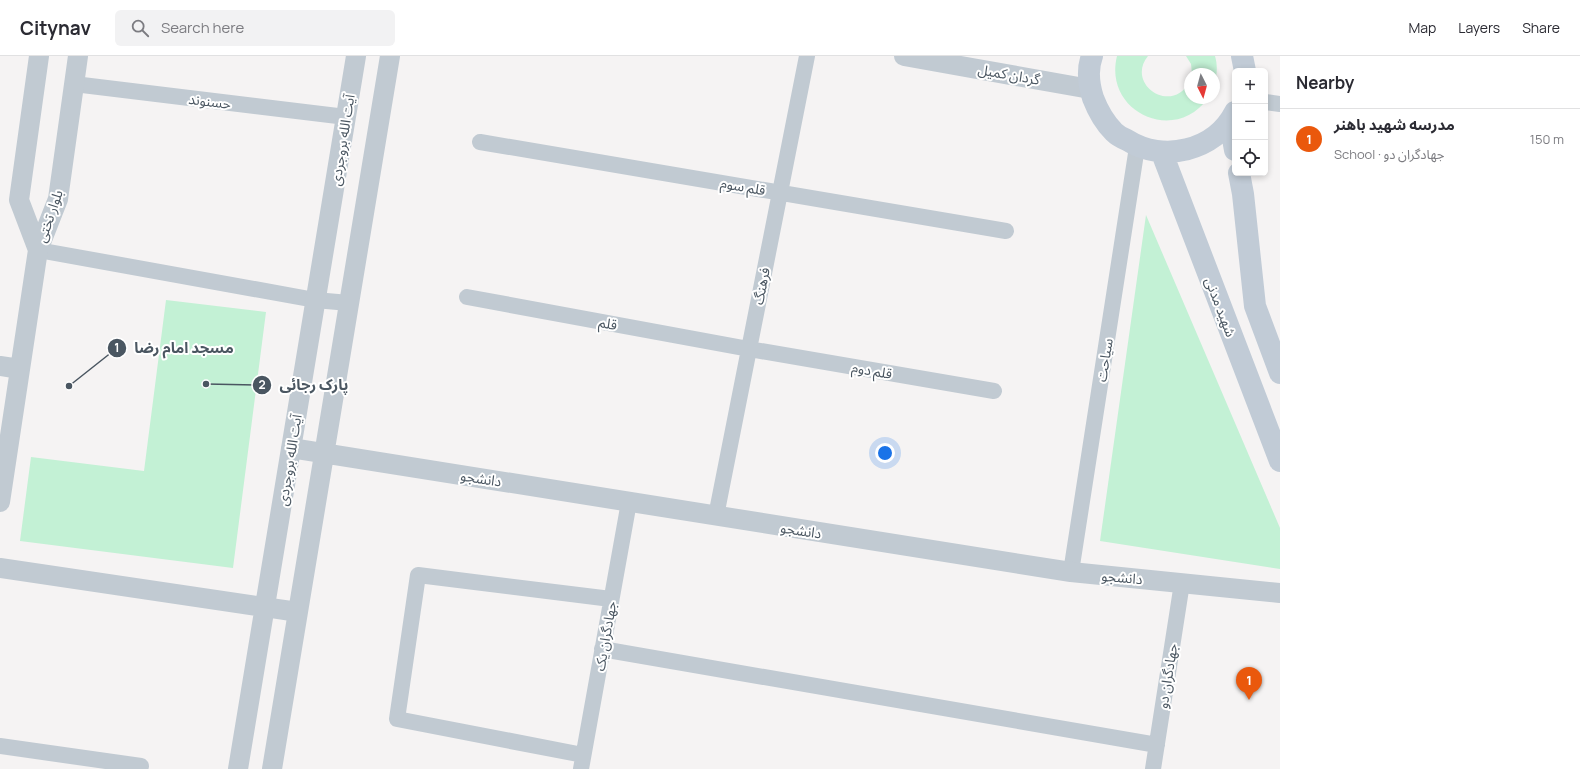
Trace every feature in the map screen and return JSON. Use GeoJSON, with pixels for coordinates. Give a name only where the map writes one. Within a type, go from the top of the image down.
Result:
{"type":"FeatureCollection","features":[{"type":"Feature","properties":{"kind":"main road"},"geometry":{"type":"LineString","coordinates":[[1092,56],[1089,63],[1090,88],[1098,113],[1115,133],[1137,147],[1162,153],[1188,150],[1211,139],[1232,117]]}},
{"type":"Feature","properties":{"kind":"main road"},"geometry":{"type":"LineString","coordinates":[[1242,56],[1244,68]]}},
{"type":"Feature","properties":{"kind":"main road","name":"شهید مدنی"},"geometry":{"type":"LineString","coordinates":[[1162,153],[1280,461]]}},
{"type":"Feature","properties":{"kind":"main road"},"geometry":{"type":"LineString","coordinates":[[1240,176],[1243,194],[1255,306],[1280,373]]}},
{"type":"Feature","properties":{"kind":"street","name":"بلوار تختی"},"geometry":{"type":"LineString","coordinates":[[38,250],[19,200],[39,56]]}},
{"type":"Feature","properties":{"kind":"street","name":"بلوار تختی"},"geometry":{"type":"LineString","coordinates":[[38,250],[58,199],[78,56]]}},
{"type":"Feature","properties":{"kind":"street","name":"آیت الله بروجردی"},"geometry":{"type":"LineString","coordinates":[[238,769],[356,56]]}},
{"type":"Feature","properties":{"kind":"street"},"geometry":{"type":"LineString","coordinates":[[272,769],[390,56]]}},
{"type":"Feature","properties":{"kind":"street","name":"فرهنگ"},"geometry":{"type":"LineString","coordinates":[[716,516],[807,56]]}},
{"type":"Feature","properties":{"kind":"street","name":"گردان کمیل"},"geometry":{"type":"LineString","coordinates":[[904,56],[1090,88]]}},
{"type":"Feature","properties":{"kind":"street","name":"حسنوند"},"geometry":{"type":"LineString","coordinates":[[74,84],[346,117]]}},
{"type":"Feature","properties":{"kind":"street"},"geometry":{"type":"LineString","coordinates":[[1268,102],[1280,104]]}},
{"type":"Feature","properties":{"kind":"street","name":"قلم سوم"},"geometry":{"type":"LineString","coordinates":[[480,142],[1006,231]]}},
{"type":"Feature","properties":{"kind":"street","name":"سیاحت"},"geometry":{"type":"LineString","coordinates":[[1071,572],[1137,147]]}},
{"type":"Feature","properties":{"kind":"street"},"geometry":{"type":"LineString","coordinates":[[0,502],[7,402],[20,369],[38,250],[315,300],[349,303]]}},
{"type":"Feature","properties":{"kind":"street","name":"قلم"},"geometry":{"type":"LineString","coordinates":[[467,297],[749,349]]}},
{"type":"Feature","properties":{"kind":"street","name":"قلم دوم"},"geometry":{"type":"LineString","coordinates":[[749,349],[994,391]]}},
{"type":"Feature","properties":{"kind":"street"},"geometry":{"type":"LineString","coordinates":[[0,366],[20,369]]}},
{"type":"Feature","properties":{"kind":"street","name":"دانشجو"},"geometry":{"type":"LineString","coordinates":[[291,448],[1071,572],[1280,593]]}},
{"type":"Feature","properties":{"kind":"street","name":"جهادگران یک"},"geometry":{"type":"LineString","coordinates":[[582,762],[629,502]]}},
{"type":"Feature","properties":{"kind":"street"},"geometry":{"type":"LineString","coordinates":[[0,568],[298,612]]}},
{"type":"Feature","properties":{"kind":"street"},"geometry":{"type":"LineString","coordinates":[[582,762],[397,719],[418,575],[611,599]]}},
{"type":"Feature","properties":{"kind":"street","name":"جهادگران دو"},"geometry":{"type":"LineString","coordinates":[[1153,769],[1182,583]]}},
{"type":"Feature","properties":{"kind":"street"},"geometry":{"type":"LineString","coordinates":[[602,649],[1157,744]]}},
{"type":"Feature","properties":{"kind":"street"},"geometry":{"type":"LineString","coordinates":[[0,746],[141,766]]}},
{"type":"Feature","properties":{"kind":"green space"},"geometry":{"type":"Polygon","coordinates":[[[1117,56],[1148,56],[1142,67],[1142,77],[1146,85],[1154,92],[1163,96],[1173,96],[1184,88],[1184,104],[1202,104],[1194,112],[1178,119],[1161,120],[1145,116],[1131,106],[1121,93],[1116,76],[1117,56]]]}},
{"type":"Feature","properties":{"kind":"green space"},"geometry":{"type":"Polygon","coordinates":[[[1186,56],[1215,56],[1217,68],[1191,68],[1191,64],[1186,56]]]}},
{"type":"Feature","properties":{"kind":"green space"},"geometry":{"type":"Polygon","coordinates":[[[1146,215],[1280,528],[1280,569],[1100,541],[1146,215]]]}},
{"type":"Feature","properties":{"kind":"green space"},"geometry":{"type":"Polygon","coordinates":[[[166,300],[266,312],[233,568],[20,541],[31,457],[144,471],[166,300]]]}},
{"type":"Feature","properties":{"kind":"place","name":"پارک رجائی"},"geometry":{"type":"Point","coordinates":[206,384]}},
{"type":"Feature","properties":{"kind":"place","name":"مسجد امام رضا"},"geometry":{"type":"Point","coordinates":[69,386]}},
{"type":"Feature","properties":{"kind":"place","name":"مدرسه شهید باهنر"},"geometry":{"type":"Point","coordinates":[1249,700]}}]}
